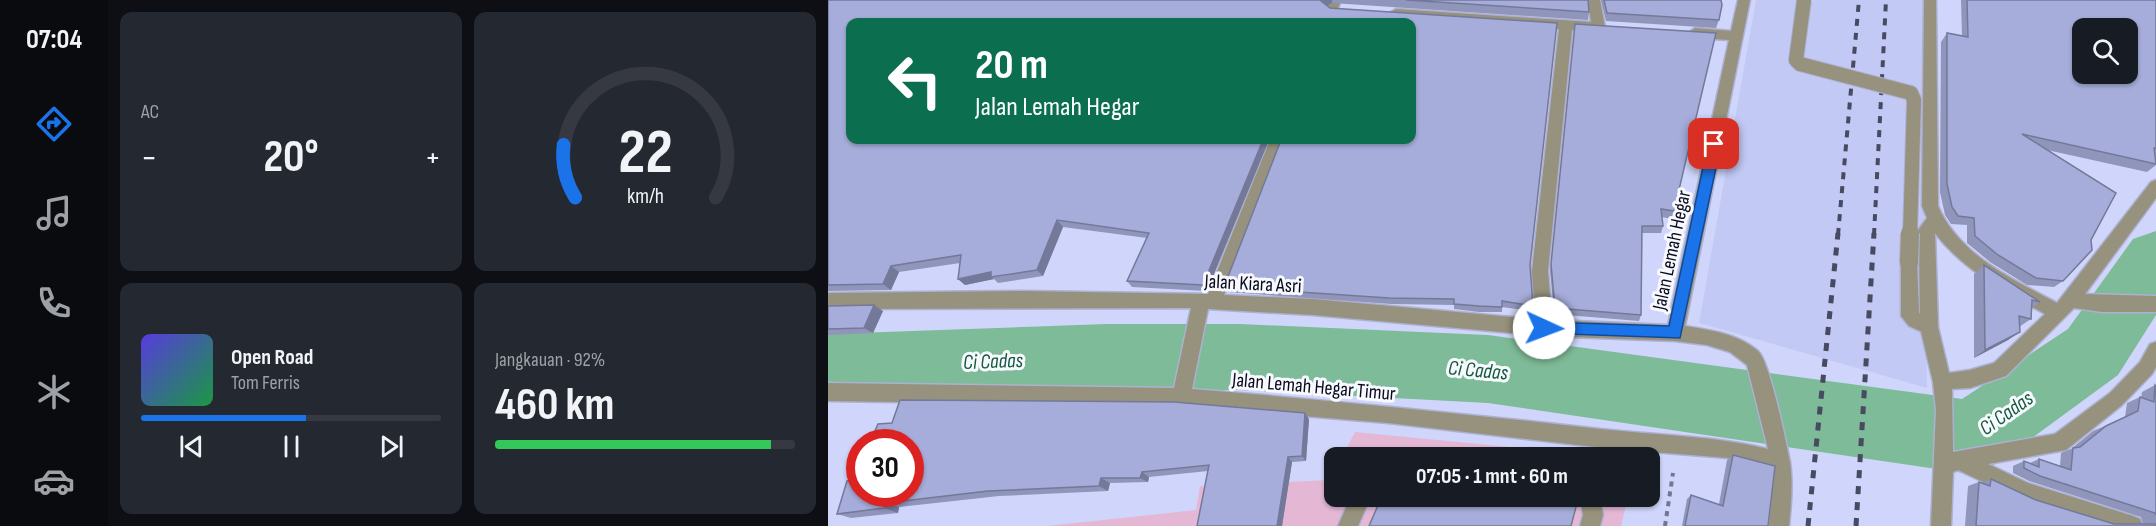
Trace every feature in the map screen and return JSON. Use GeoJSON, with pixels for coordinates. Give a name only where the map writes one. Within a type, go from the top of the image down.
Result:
{"type":"FeatureCollection","features":[{"type":"Feature","properties":{"kind":"street"},"geometry":{"type":"LineString","coordinates":[[1380,12],[1603,27],[1594,0]]}},
{"type":"Feature","properties":{"kind":"street","name":"Jalan Lemah Hegar"},"geometry":{"type":"LineString","coordinates":[[1675,333],[1744,0]]}},
{"type":"Feature","properties":{"kind":"street"},"geometry":{"type":"LineString","coordinates":[[1804,0],[1796,60],[1800,64],[1903,90],[1911,93],[1914,100],[1909,263],[1910,316],[1915,321],[1929,327]]}},
{"type":"Feature","properties":{"kind":"street"},"geometry":{"type":"LineString","coordinates":[[1930,0],[1930,206],[1934,222],[1988,272],[2065,306],[2156,304]]}},
{"type":"Feature","properties":{"kind":"street"},"geometry":{"type":"LineString","coordinates":[[1544,328],[1540,270],[1566,25]]}},
{"type":"Feature","properties":{"kind":"street"},"geometry":{"type":"LineString","coordinates":[[1682,32],[1736,36]]}},
{"type":"Feature","properties":{"kind":"street"},"geometry":{"type":"LineString","coordinates":[[1182,393],[1194,324],[1207,302],[1275,144]]}},
{"type":"Feature","properties":{"kind":"street"},"geometry":{"type":"LineString","coordinates":[[1942,382],[1970,379],[2000,370],[2065,306],[2156,186]]}},
{"type":"Feature","properties":{"kind":"street"},"geometry":{"type":"LineString","coordinates":[[1934,222],[1927,229],[1929,327],[1942,382],[1947,462],[1941,526]]}},
{"type":"Feature","properties":{"kind":"street","name":"Jalan Kiara Asri"},"geometry":{"type":"LineString","coordinates":[[828,301],[1023,299],[1207,302],[1313,307],[1544,328],[1675,333],[1707,337],[1735,345],[1754,359],[1760,373],[1779,454]]}},
{"type":"Feature","properties":{"kind":"street"},"geometry":{"type":"LineString","coordinates":[[1947,462],[2059,443],[2116,399],[2146,368],[2156,350]]}},
{"type":"Feature","properties":{"kind":"street","name":"Jalan Lemah Hegar Timur"},"geometry":{"type":"LineString","coordinates":[[828,392],[1182,393],[1779,454]]}},
{"type":"Feature","properties":{"kind":"street"},"geometry":{"type":"LineString","coordinates":[[1779,454],[1782,495],[1779,526]]}},
{"type":"Feature","properties":{"kind":"street"},"geometry":{"type":"LineString","coordinates":[[1947,462],[2025,492],[2133,526]]}},
{"type":"Feature","properties":{"kind":"street"},"geometry":{"type":"LineString","coordinates":[[1348,526],[1356,507]]}},
{"type":"Feature","properties":{"kind":"street"},"geometry":{"type":"LineString","coordinates":[[1590,526],[1593,515],[1592,507]]}},
{"type":"Feature","properties":{"kind":"path"},"geometry":{"type":"LineString","coordinates":[[1665,526],[1678,445]]}},
{"type":"Feature","properties":{"kind":"shaded area"},"geometry":{"type":"Polygon","coordinates":[[[1756,0],[1925,0],[1922,77],[1927,388],[1699,323],[1756,0]]]}},
{"type":"Feature","properties":{"kind":"shaded area"},"geometry":{"type":"Polygon","coordinates":[[[1355,432],[1511,447],[1347,447],[1355,432]]]}},
{"type":"Feature","properties":{"kind":"shaded area"},"geometry":{"type":"Polygon","coordinates":[[[1324,480],[1324,507],[1626,507],[1621,526],[1047,526],[1196,510],[1200,486],[1324,480]]]}},
{"type":"Feature","properties":{"kind":"building"},"geometry":{"type":"Polygon","coordinates":[[[828,0],[1322,0],[1330,8],[1557,23],[1530,265],[1533,306],[1502,301],[1502,307],[1479,306],[1454,304],[1454,299],[1389,298],[1224,287],[1279,144],[1416,144],[1416,18],[846,18],[846,144],[1261,144],[1203,285],[1127,281],[1149,233],[1057,220],[1037,270],[991,277],[991,272],[958,279],[961,255],[891,266],[883,284],[828,285],[828,0]]]}},
{"type":"Feature","properties":{"kind":"building"},"geometry":{"type":"Polygon","coordinates":[[[1406,0],[1588,0],[1589,12],[1406,0]]]}},
{"type":"Feature","properties":{"kind":"building"},"geometry":{"type":"Polygon","coordinates":[[[1604,0],[1721,0],[1722,5],[1719,20],[1607,13],[1604,0]]]}},
{"type":"Feature","properties":{"kind":"building"},"geometry":{"type":"Polygon","coordinates":[[[1967,0],[2156,0],[2156,148],[2154,148],[2156,164],[2022,134],[2116,193],[2091,240],[2092,250],[2063,281],[2036,278],[1998,255],[1975,236],[1974,218],[1958,216],[1952,207],[1947,184],[1947,33],[1968,37],[1967,0]]]}},
{"type":"Feature","properties":{"kind":"building"},"geometry":{"type":"Polygon","coordinates":[[[1575,24],[1716,33],[1674,211],[1661,209],[1663,226],[1642,226],[1641,315],[1555,308],[1551,264],[1575,24]]]}},
{"type":"Feature","properties":{"kind":"building"},"geometry":{"type":"Polygon","coordinates":[[[1984,265],[2040,302],[2032,300],[2031,319],[2019,316],[2020,332],[1985,350],[1984,265]]]}},
{"type":"Feature","properties":{"kind":"building"},"geometry":{"type":"Polygon","coordinates":[[[874,305],[864,328],[828,329],[828,306],[874,305]]]}},
{"type":"Feature","properties":{"kind":"building"},"geometry":{"type":"Polygon","coordinates":[[[2155,385],[2156,515],[2040,476],[2024,468],[2024,461],[2039,467],[2039,459],[2071,470],[2073,448],[2080,447],[2106,426],[2138,411],[2140,397],[2154,402],[2155,385]]]}},
{"type":"Feature","properties":{"kind":"building"},"geometry":{"type":"Polygon","coordinates":[[[900,400],[1174,402],[1305,413],[1302,456],[1288,457],[1277,526],[1197,526],[1209,465],[1142,472],[1140,478],[1101,478],[1099,486],[988,491],[924,499],[924,429],[876,429],[878,424],[892,423],[900,400]]]}},
{"type":"Feature","properties":{"kind":"building"},"geometry":{"type":"Polygon","coordinates":[[[1733,455],[1775,466],[1768,526],[1685,526],[1691,495],[1723,506],[1733,455]]]}},
{"type":"Feature","properties":{"kind":"building"},"geometry":{"type":"Polygon","coordinates":[[[1991,479],[2036,500],[2114,524],[2156,524],[2156,526],[1976,526],[1979,482],[1990,486],[1991,479]]]}},
{"type":"Feature","properties":{"kind":"building"},"geometry":{"type":"Polygon","coordinates":[[[846,484],[846,507],[884,507],[884,508],[837,514],[846,484]]]}},
{"type":"Feature","properties":{"kind":"building"},"geometry":{"type":"Polygon","coordinates":[[[1377,507],[1576,507],[1571,526],[1369,526],[1377,507]]]}},
{"type":"Feature","properties":{"kind":"waterway","name":"Ci Cadas"},"geometry":{"type":"LineString","coordinates":[[828,367],[1107,357],[1240,357],[1488,369],[1971,437],[2093,352],[2156,259]]}},
{"type":"Feature","properties":{"kind":"waterway"},"geometry":{"type":"LineString","coordinates":[[2132,294],[2156,295]]}},
{"type":"Feature","properties":{"kind":"railway"},"geometry":{"type":"LineString","coordinates":[[1838,235],[1859,0]]}},
{"type":"Feature","properties":{"kind":"railway"},"geometry":{"type":"LineString","coordinates":[[1874,235],[1886,0]]}},
{"type":"Feature","properties":{"kind":"railway"},"geometry":{"type":"LineString","coordinates":[[1808,526],[1838,233]]}},
{"type":"Feature","properties":{"kind":"railway"},"geometry":{"type":"LineString","coordinates":[[1856,526],[1874,233]]}},
{"type":"Feature","properties":{"kind":"route"},"geometry":{"type":"LineString","coordinates":[[1544,328],[1675,333],[1714,144]]}}]}
